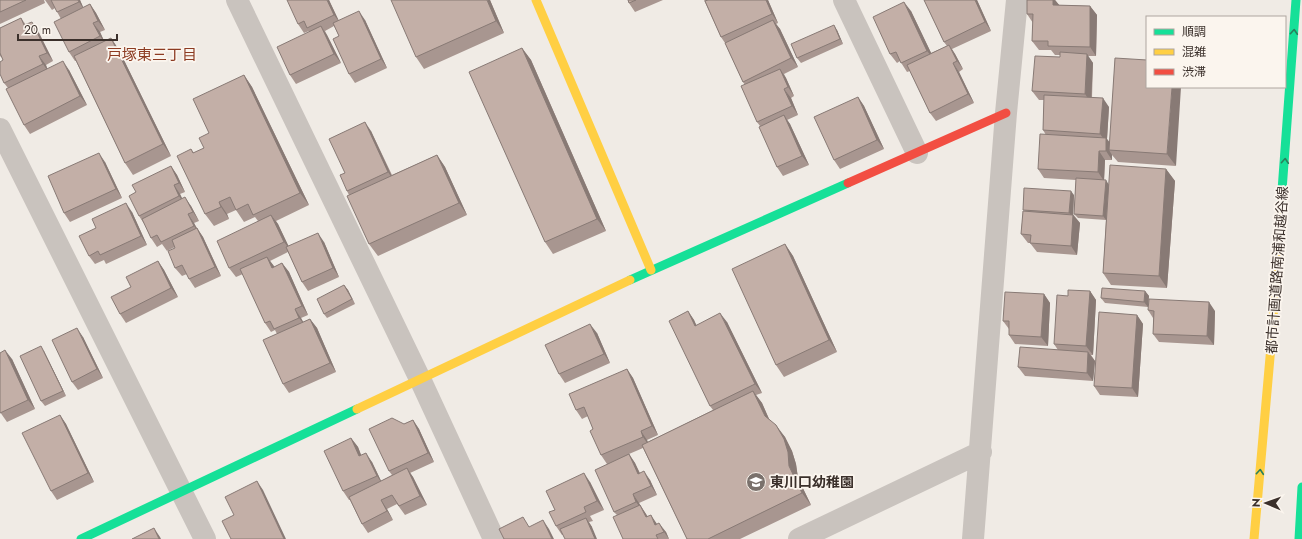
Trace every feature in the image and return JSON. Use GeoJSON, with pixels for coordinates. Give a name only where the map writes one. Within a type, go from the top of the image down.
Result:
{"type":"FeatureCollection","features":[{"type":"Feature","properties":{"kind":"street"},"geometry":{"type":"LineString","coordinates":[[237,0],[420,379],[494,539]]}},
{"type":"Feature","properties":{"kind":"street"},"geometry":{"type":"LineString","coordinates":[[536,0],[651,270]]}},
{"type":"Feature","properties":{"kind":"street"},"geometry":{"type":"LineString","coordinates":[[844,0],[917,153]]}},
{"type":"Feature","properties":{"kind":"street"},"geometry":{"type":"LineString","coordinates":[[973,539],[981,452],[1006,113],[1017,0]]}},
{"type":"Feature","properties":{"kind":"street","name":"都市計画道路南浦和越谷線"},"geometry":{"type":"LineString","coordinates":[[1254,539],[1270,354],[1296,0]]}},
{"type":"Feature","properties":{"kind":"street"},"geometry":{"type":"LineString","coordinates":[[81,539],[651,270],[1006,113]]}},
{"type":"Feature","properties":{"kind":"street"},"geometry":{"type":"LineString","coordinates":[[0,129],[205,539]]}},
{"type":"Feature","properties":{"kind":"street"},"geometry":{"type":"LineString","coordinates":[[799,539],[981,452]]}},
{"type":"Feature","properties":{"kind":"street"},"geometry":{"type":"LineString","coordinates":[[1299,539],[1302,487]]}},
{"type":"Feature","properties":{"kind":"building"},"geometry":{"type":"Polygon","coordinates":[[[0,0],[26,0],[0,12],[0,0]]]}},
{"type":"Feature","properties":{"kind":"building"},"geometry":{"type":"Polygon","coordinates":[[[51,0],[78,0],[79,2],[57,12],[51,0]]]}},
{"type":"Feature","properties":{"kind":"building"},"geometry":{"type":"Polygon","coordinates":[[[287,0],[327,0],[334,15],[307,28],[304,21],[298,24],[287,0]]]}},
{"type":"Feature","properties":{"kind":"building"},"geometry":{"type":"Polygon","coordinates":[[[391,0],[487,0],[496,21],[416,57],[391,0]]]}},
{"type":"Feature","properties":{"kind":"building"},"geometry":{"type":"Polygon","coordinates":[[[628,0],[636,0],[629,3],[628,0]]]}},
{"type":"Feature","properties":{"kind":"building"},"geometry":{"type":"Polygon","coordinates":[[[766,0],[772,14],[721,37],[705,1],[766,0]]]}},
{"type":"Feature","properties":{"kind":"building"},"geometry":{"type":"Polygon","coordinates":[[[924,0],[975,0],[985,22],[944,42],[924,0]]]}},
{"type":"Feature","properties":{"kind":"building"},"geometry":{"type":"Polygon","coordinates":[[[1027,0],[1053,0],[1053,5],[1090,6],[1090,47],[1048,46],[1048,41],[1032,41],[1033,14],[1027,14],[1027,0]]]}},
{"type":"Feature","properties":{"kind":"building"},"geometry":{"type":"Polygon","coordinates":[[[904,2],[927,51],[901,63],[896,52],[890,54],[873,17],[904,2]]]}},
{"type":"Feature","properties":{"kind":"building"},"geometry":{"type":"Polygon","coordinates":[[[90,4],[98,21],[93,23],[100,36],[69,52],[54,22],[90,4]]]}},
{"type":"Feature","properties":{"kind":"building"},"geometry":{"type":"Polygon","coordinates":[[[359,11],[381,59],[349,74],[333,39],[339,36],[333,23],[359,11]]]}},
{"type":"Feature","properties":{"kind":"building"},"geometry":{"type":"Polygon","coordinates":[[[21,18],[24,25],[32,22],[47,53],[39,56],[43,64],[4,83],[0,74],[0,62],[3,60],[0,53],[0,28],[21,18]]]}},
{"type":"Feature","properties":{"kind":"building"},"geometry":{"type":"Polygon","coordinates":[[[773,20],[791,58],[743,82],[725,43],[773,20]]]}},
{"type":"Feature","properties":{"kind":"building"},"geometry":{"type":"Polygon","coordinates":[[[834,25],[840,39],[797,58],[791,44],[834,25]]]}},
{"type":"Feature","properties":{"kind":"building"},"geometry":{"type":"Polygon","coordinates":[[[321,26],[334,54],[290,75],[277,47],[321,26]]]}},
{"type":"Feature","properties":{"kind":"building"},"geometry":{"type":"Polygon","coordinates":[[[111,38],[163,144],[125,163],[74,56],[111,38]]]}},
{"type":"Feature","properties":{"kind":"building"},"geometry":{"type":"Polygon","coordinates":[[[949,45],[957,61],[953,63],[968,94],[930,113],[907,65],[949,45]]]}},
{"type":"Feature","properties":{"kind":"building"},"geometry":{"type":"Polygon","coordinates":[[[522,48],[597,219],[545,242],[469,72],[522,48]]]}},
{"type":"Feature","properties":{"kind":"building"},"geometry":{"type":"Polygon","coordinates":[[[1060,52],[1087,54],[1085,94],[1032,91],[1035,56],[1060,57],[1060,52]]]}},
{"type":"Feature","properties":{"kind":"building"},"geometry":{"type":"Polygon","coordinates":[[[1115,58],[1146,60],[1146,88],[1172,88],[1167,154],[1109,150],[1115,58]]]}},
{"type":"Feature","properties":{"kind":"building"},"geometry":{"type":"Polygon","coordinates":[[[63,61],[80,96],[24,125],[6,89],[63,61]]]}},
{"type":"Feature","properties":{"kind":"building"},"geometry":{"type":"Polygon","coordinates":[[[780,69],[788,87],[784,89],[792,106],[757,122],[741,86],[780,69]]]}},
{"type":"Feature","properties":{"kind":"building"},"geometry":{"type":"Polygon","coordinates":[[[244,75],[300,193],[253,215],[248,204],[236,210],[230,197],[219,202],[221,207],[205,214],[177,156],[191,149],[193,153],[204,148],[199,138],[209,133],[193,99],[244,75]]]}},
{"type":"Feature","properties":{"kind":"building"},"geometry":{"type":"Polygon","coordinates":[[[1044,95],[1103,98],[1100,134],[1043,130],[1044,95]]]}},
{"type":"Feature","properties":{"kind":"building"},"geometry":{"type":"Polygon","coordinates":[[[858,97],[877,140],[834,160],[814,117],[858,97]]]}},
{"type":"Feature","properties":{"kind":"building"},"geometry":{"type":"Polygon","coordinates":[[[784,115],[802,156],[777,167],[759,127],[784,115]]]}},
{"type":"Feature","properties":{"kind":"building"},"geometry":{"type":"Polygon","coordinates":[[[365,122],[388,172],[347,191],[340,175],[345,173],[329,139],[365,122]]]}},
{"type":"Feature","properties":{"kind":"building"},"geometry":{"type":"Polygon","coordinates":[[[1040,134],[1106,138],[1106,151],[1099,151],[1098,172],[1038,169],[1040,134]]]}},
{"type":"Feature","properties":{"kind":"building"},"geometry":{"type":"Polygon","coordinates":[[[99,153],[116,189],[64,213],[48,176],[99,153]]]}},
{"type":"Feature","properties":{"kind":"building"},"geometry":{"type":"Polygon","coordinates":[[[437,155],[459,203],[369,244],[347,196],[437,155]]]}},
{"type":"Feature","properties":{"kind":"building"},"geometry":{"type":"Polygon","coordinates":[[[1110,165],[1166,169],[1159,276],[1103,273],[1110,165]]]}},
{"type":"Feature","properties":{"kind":"building"},"geometry":{"type":"Polygon","coordinates":[[[171,166],[179,183],[174,185],[179,196],[139,216],[129,196],[136,192],[132,185],[171,166]]]}},
{"type":"Feature","properties":{"kind":"building"},"geometry":{"type":"Polygon","coordinates":[[[1076,178],[1106,180],[1103,216],[1074,214],[1076,178]]]}},
{"type":"Feature","properties":{"kind":"building"},"geometry":{"type":"Polygon","coordinates":[[[1024,188],[1071,191],[1069,213],[1023,210],[1024,188]]]}},
{"type":"Feature","properties":{"kind":"building"},"geometry":{"type":"Polygon","coordinates":[[[185,197],[193,212],[188,214],[194,226],[161,242],[157,235],[151,238],[142,219],[185,197]]]}},
{"type":"Feature","properties":{"kind":"building"},"geometry":{"type":"Polygon","coordinates":[[[126,203],[141,236],[100,255],[98,251],[89,256],[79,236],[96,228],[92,219],[126,203]]]}},
{"type":"Feature","properties":{"kind":"building"},"geometry":{"type":"Polygon","coordinates":[[[1023,211],[1073,215],[1071,246],[1030,243],[1031,235],[1021,234],[1023,211]]]}},
{"type":"Feature","properties":{"kind":"building"},"geometry":{"type":"Polygon","coordinates":[[[271,215],[284,242],[229,268],[217,241],[271,215]]]}},
{"type":"Feature","properties":{"kind":"building"},"geometry":{"type":"Polygon","coordinates":[[[197,228],[215,267],[189,279],[182,265],[175,268],[168,251],[175,248],[172,240],[197,228]]]}},
{"type":"Feature","properties":{"kind":"building"},"geometry":{"type":"Polygon","coordinates":[[[318,233],[333,268],[302,282],[286,247],[318,233]]]}},
{"type":"Feature","properties":{"kind":"building"},"geometry":{"type":"Polygon","coordinates":[[[785,244],[829,340],[776,365],[732,269],[785,244]]]}},
{"type":"Feature","properties":{"kind":"building"},"geometry":{"type":"Polygon","coordinates":[[[267,257],[272,268],[282,263],[302,306],[295,309],[299,318],[274,329],[270,321],[265,323],[240,269],[267,257]]]}},
{"type":"Feature","properties":{"kind":"building"},"geometry":{"type":"Polygon","coordinates":[[[158,261],[171,288],[120,314],[111,297],[131,287],[126,277],[158,261]]]}},
{"type":"Feature","properties":{"kind":"building"},"geometry":{"type":"Polygon","coordinates":[[[344,285],[352,299],[324,314],[317,299],[344,285]]]}},
{"type":"Feature","properties":{"kind":"building"},"geometry":{"type":"Polygon","coordinates":[[[1102,288],[1145,291],[1144,302],[1101,298],[1102,288]]]}},
{"type":"Feature","properties":{"kind":"building"},"geometry":{"type":"Polygon","coordinates":[[[1068,290],[1090,291],[1086,346],[1054,344],[1057,295],[1068,296],[1068,290]]]}},
{"type":"Feature","properties":{"kind":"building"},"geometry":{"type":"Polygon","coordinates":[[[1005,292],[1044,294],[1041,337],[1009,335],[1009,321],[1003,321],[1005,292]]]}},
{"type":"Feature","properties":{"kind":"building"},"geometry":{"type":"Polygon","coordinates":[[[1149,299],[1209,302],[1207,336],[1153,334],[1154,311],[1148,310],[1149,299]]]}},
{"type":"Feature","properties":{"kind":"building"},"geometry":{"type":"Polygon","coordinates":[[[688,311],[695,326],[720,313],[755,384],[710,406],[669,321],[688,311]]]}},
{"type":"Feature","properties":{"kind":"building"},"geometry":{"type":"Polygon","coordinates":[[[1099,312],[1137,315],[1132,388],[1094,386],[1099,312]]]}},
{"type":"Feature","properties":{"kind":"building"},"geometry":{"type":"Polygon","coordinates":[[[310,319],[330,363],[283,384],[263,340],[310,319]]]}},
{"type":"Feature","properties":{"kind":"building"},"geometry":{"type":"Polygon","coordinates":[[[590,324],[604,354],[559,374],[545,345],[590,324]]]}},
{"type":"Feature","properties":{"kind":"building"},"geometry":{"type":"Polygon","coordinates":[[[77,328],[97,369],[72,382],[52,340],[77,328]]]}},
{"type":"Feature","properties":{"kind":"building"},"geometry":{"type":"Polygon","coordinates":[[[41,346],[63,391],[41,401],[20,356],[41,346]]]}},
{"type":"Feature","properties":{"kind":"building"},"geometry":{"type":"Polygon","coordinates":[[[1020,347],[1088,352],[1087,373],[1018,367],[1020,347]]]}},
{"type":"Feature","properties":{"kind":"building"},"geometry":{"type":"Polygon","coordinates":[[[5,350],[28,400],[0,413],[0,353],[5,350]]]}},
{"type":"Feature","properties":{"kind":"building"},"geometry":{"type":"Polygon","coordinates":[[[627,369],[652,426],[641,431],[643,437],[601,455],[590,431],[593,429],[584,407],[576,410],[569,394],[627,369]]]}},
{"type":"Feature","properties":{"kind":"building"},"geometry":{"type":"Polygon","coordinates":[[[753,391],[765,416],[776,425],[784,439],[788,452],[789,466],[802,493],[708,539],[687,539],[642,445],[753,391]]]}},
{"type":"Feature","properties":{"kind":"building"},"geometry":{"type":"Polygon","coordinates":[[[60,415],[88,473],[51,491],[22,433],[60,415]]]}},
{"type":"Feature","properties":{"kind":"building"},"geometry":{"type":"Polygon","coordinates":[[[392,418],[404,424],[413,420],[428,453],[389,471],[369,429],[392,418]]]}},
{"type":"Feature","properties":{"kind":"building"},"geometry":{"type":"Polygon","coordinates":[[[351,438],[359,456],[366,453],[377,476],[343,491],[324,451],[351,438]]]}},
{"type":"Feature","properties":{"kind":"building"},"geometry":{"type":"Polygon","coordinates":[[[629,454],[638,474],[644,471],[651,486],[633,494],[636,502],[614,512],[595,470],[629,454]]]}},
{"type":"Feature","properties":{"kind":"building"},"geometry":{"type":"Polygon","coordinates":[[[407,468],[420,496],[399,506],[392,495],[381,500],[387,511],[362,524],[349,497],[407,468]]]}},
{"type":"Feature","properties":{"kind":"building"},"geometry":{"type":"Polygon","coordinates":[[[584,473],[597,501],[584,507],[586,512],[556,526],[549,512],[555,510],[546,491],[584,473]]]}},
{"type":"Feature","properties":{"kind":"building"},"geometry":{"type":"Polygon","coordinates":[[[257,481],[284,539],[231,539],[222,521],[234,515],[225,497],[257,481]]]}},
{"type":"Feature","properties":{"kind":"building"},"geometry":{"type":"Polygon","coordinates":[[[640,505],[646,517],[651,515],[655,525],[659,523],[664,532],[656,535],[658,539],[623,539],[613,517],[640,505]]]}},
{"type":"Feature","properties":{"kind":"building"},"geometry":{"type":"Polygon","coordinates":[[[523,517],[529,527],[543,520],[552,539],[504,539],[499,529],[523,517]]]}},
{"type":"Feature","properties":{"kind":"building"},"geometry":{"type":"Polygon","coordinates":[[[586,518],[595,539],[565,539],[560,529],[586,518]]]}},
{"type":"Feature","properties":{"kind":"building"},"geometry":{"type":"Polygon","coordinates":[[[154,528],[159,539],[132,539],[154,528]]]}},
{"type":"Feature","properties":{"kind":"traffic: fast"},"geometry":{"type":"LineString","coordinates":[[1281,204],[1296,0]]}},
{"type":"Feature","properties":{"kind":"traffic: fast"},"geometry":{"type":"LineString","coordinates":[[630,280],[848,183]]}},
{"type":"Feature","properties":{"kind":"traffic: fast"},"geometry":{"type":"LineString","coordinates":[[81,539],[357,409]]}},
{"type":"Feature","properties":{"kind":"traffic: fast"},"geometry":{"type":"LineString","coordinates":[[1299,539],[1302,487]]}},
{"type":"Feature","properties":{"kind":"traffic: slow"},"geometry":{"type":"LineString","coordinates":[[536,0],[651,270]]}},
{"type":"Feature","properties":{"kind":"traffic: slow"},"geometry":{"type":"LineString","coordinates":[[1254,539],[1271,346],[1281,204]]}},
{"type":"Feature","properties":{"kind":"traffic: slow"},"geometry":{"type":"LineString","coordinates":[[357,409],[630,280]]}},
{"type":"Feature","properties":{"kind":"traffic: jam"},"geometry":{"type":"LineString","coordinates":[[848,183],[1006,113]]}},
{"type":"Feature","properties":{"kind":"place","name":"東川口幼稚園"},"geometry":{"type":"Point","coordinates":[756,482]}},
{"type":"Feature","properties":{"kind":"district","name":"戸塚東三丁目"},"geometry":{"type":"Point","coordinates":[152,55]}}]}
